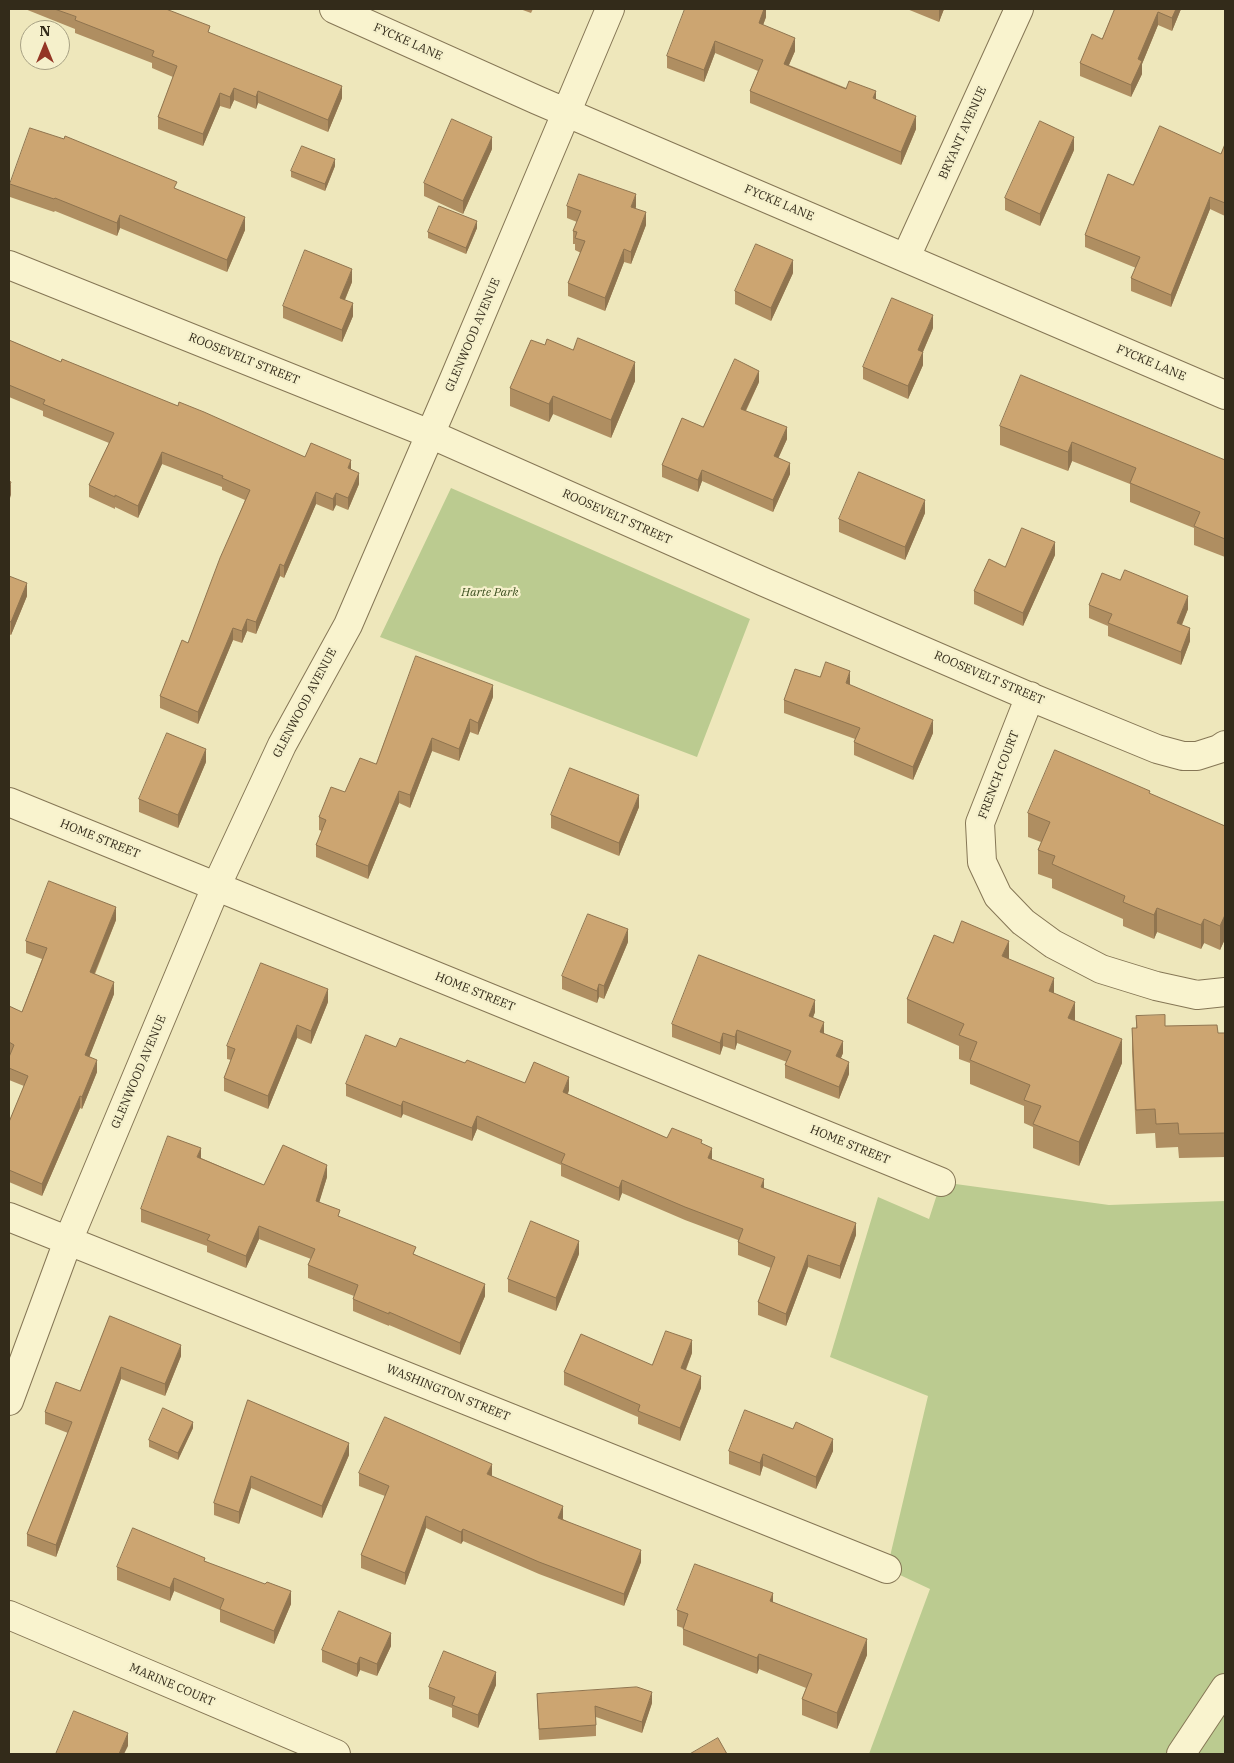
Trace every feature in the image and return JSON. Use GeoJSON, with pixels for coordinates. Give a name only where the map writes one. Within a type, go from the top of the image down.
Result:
{"type":"FeatureCollection","features":[{"type":"Feature","properties":{"kind":"street","name":"FYCKE LANE"},"geometry":{"type":"LineString","coordinates":[[334,9],[537,100],[1225,395]]}},
{"type":"Feature","properties":{"kind":"street","name":"GLENWOOD AVENUE"},"geometry":{"type":"LineString","coordinates":[[9,1401],[68,1241],[216,887],[282,745],[348,625],[610,9]]}},
{"type":"Feature","properties":{"kind":"street","name":"BRYANT AVENUE"},"geometry":{"type":"LineString","coordinates":[[906,257],[1019,9]]}},
{"type":"Feature","properties":{"kind":"street","name":"ROOSEVELT STREET"},"geometry":{"type":"LineString","coordinates":[[9,265],[430,434],[764,582],[1157,749],[1183,756],[1197,756],[1219,750],[1225,745]]}},
{"type":"Feature","properties":{"kind":"street","name":"FRENCH COURT"},"geometry":{"type":"LineString","coordinates":[[1030,696],[980,823],[982,862],[998,896],[1023,922],[1046,939],[1101,969],[1156,986],[1197,995],[1225,992]]}},
{"type":"Feature","properties":{"kind":"street","name":"HOME STREET"},"geometry":{"type":"LineString","coordinates":[[9,802],[941,1182]]}},
{"type":"Feature","properties":{"kind":"street","name":"WASHINGTON STREET"},"geometry":{"type":"LineString","coordinates":[[9,1217],[887,1569]]}},
{"type":"Feature","properties":{"kind":"street","name":"MARINE COURT"},"geometry":{"type":"LineString","coordinates":[[9,1615],[336,1754]]}},
{"type":"Feature","properties":{"kind":"street"},"geometry":{"type":"LineString","coordinates":[[1181,1754],[1225,1688]]}},
{"type":"Feature","properties":{"kind":"green space","name":"Harte Park"},"geometry":{"type":"Polygon","coordinates":[[[451,488],[750,619],[697,757],[380,637],[451,488]]]}},
{"type":"Feature","properties":{"kind":"green space"},"geometry":{"type":"Polygon","coordinates":[[[941,1182],[1109,1205],[1225,1201],[1225,1754],[869,1754],[930,1589],[887,1569],[928,1396],[830,1357],[878,1197],[929,1219],[941,1182]]]}},
{"type":"Feature","properties":{"kind":"building"},"geometry":{"type":"Polygon","coordinates":[[[55,9],[166,9],[210,26],[208,32],[342,86],[328,120],[258,91],[256,97],[234,88],[230,97],[220,93],[203,134],[158,117],[177,66],[152,56],[154,51],[75,20],[76,17],[55,9]]]}},
{"type":"Feature","properties":{"kind":"building"},"geometry":{"type":"Polygon","coordinates":[[[685,9],[764,9],[759,23],[795,38],[784,64],[846,89],[849,81],[876,91],[873,98],[916,116],[901,152],[750,91],[763,60],[715,41],[704,70],[667,56],[685,9]]]}},
{"type":"Feature","properties":{"kind":"building"},"geometry":{"type":"Polygon","coordinates":[[[1115,9],[1176,9],[1172,18],[1158,12],[1138,59],[1142,61],[1131,85],[1080,63],[1092,34],[1102,39],[1115,9]]]}},
{"type":"Feature","properties":{"kind":"building"},"geometry":{"type":"Polygon","coordinates":[[[452,119],[492,137],[463,201],[424,183],[452,119]]]}},
{"type":"Feature","properties":{"kind":"building"},"geometry":{"type":"Polygon","coordinates":[[[1040,121],[1074,137],[1040,214],[1005,198],[1040,121]]]}},
{"type":"Feature","properties":{"kind":"building"},"geometry":{"type":"Polygon","coordinates":[[[1160,126],[1221,154],[1225,144],[1225,203],[1210,197],[1171,295],[1131,278],[1140,257],[1085,235],[1108,174],[1133,185],[1160,126]]]}},
{"type":"Feature","properties":{"kind":"building"},"geometry":{"type":"Polygon","coordinates":[[[30,128],[64,139],[65,136],[177,182],[174,188],[245,217],[227,260],[120,215],[117,223],[55,198],[10,184],[30,128]]]}},
{"type":"Feature","properties":{"kind":"building"},"geometry":{"type":"Polygon","coordinates":[[[302,146],[335,159],[325,184],[291,171],[302,146]]]}},
{"type":"Feature","properties":{"kind":"building"},"geometry":{"type":"Polygon","coordinates":[[[579,174],[636,194],[631,207],[646,212],[631,252],[624,249],[605,298],[568,283],[585,241],[575,238],[577,232],[573,231],[581,211],[567,206],[579,174]]]}},
{"type":"Feature","properties":{"kind":"building"},"geometry":{"type":"Polygon","coordinates":[[[439,206],[477,221],[466,248],[428,232],[439,206]]]}},
{"type":"Feature","properties":{"kind":"building"},"geometry":{"type":"Polygon","coordinates":[[[756,244],[793,260],[771,308],[735,291],[756,244]]]}},
{"type":"Feature","properties":{"kind":"building"},"geometry":{"type":"Polygon","coordinates":[[[305,250],[352,269],[340,298],[353,303],[342,330],[283,306],[305,250]]]}},
{"type":"Feature","properties":{"kind":"building"},"geometry":{"type":"Polygon","coordinates":[[[892,298],[933,315],[918,350],[923,352],[908,386],[863,367],[892,298]]]}},
{"type":"Feature","properties":{"kind":"building"},"geometry":{"type":"Polygon","coordinates":[[[578,338],[635,362],[611,420],[553,396],[549,404],[510,388],[531,340],[545,345],[547,339],[573,350],[578,338]]]}},
{"type":"Feature","properties":{"kind":"building"},"geometry":{"type":"Polygon","coordinates":[[[9,340],[61,362],[62,359],[178,406],[179,402],[305,457],[311,443],[351,460],[348,468],[359,473],[348,498],[336,493],[333,499],[316,492],[284,566],[280,564],[256,622],[247,619],[242,631],[233,628],[198,712],[160,696],[182,640],[188,643],[220,558],[250,490],[222,478],[223,476],[162,452],[138,506],[89,485],[114,433],[43,404],[45,400],[9,385],[9,340]]]}},
{"type":"Feature","properties":{"kind":"building"},"geometry":{"type":"Polygon","coordinates":[[[735,359],[759,371],[741,409],[787,427],[774,456],[790,463],[773,500],[702,470],[698,480],[662,465],[682,418],[703,427],[735,359]]]}},
{"type":"Feature","properties":{"kind":"building"},"geometry":{"type":"Polygon","coordinates":[[[1021,375],[1225,460],[1225,539],[1194,526],[1200,512],[1130,483],[1136,468],[1072,442],[1068,452],[1000,426],[1021,375]]]}},
{"type":"Feature","properties":{"kind":"building"},"geometry":{"type":"Polygon","coordinates":[[[859,472],[925,500],[905,547],[839,519],[859,472]]]}},
{"type":"Feature","properties":{"kind":"building"},"geometry":{"type":"Polygon","coordinates":[[[1022,528],[1055,542],[1023,613],[974,591],[989,559],[1005,567],[1022,528]]]}},
{"type":"Feature","properties":{"kind":"building"},"geometry":{"type":"Polygon","coordinates":[[[1125,570],[1188,596],[1177,623],[1190,628],[1181,652],[1108,623],[1112,614],[1089,605],[1102,573],[1120,580],[1125,570]]]}},
{"type":"Feature","properties":{"kind":"building"},"geometry":{"type":"Polygon","coordinates":[[[9,576],[27,583],[11,622],[9,621],[9,576]]]}},
{"type":"Feature","properties":{"kind":"building"},"geometry":{"type":"Polygon","coordinates":[[[416,656],[493,685],[478,723],[470,719],[459,749],[432,738],[410,795],[399,791],[368,866],[316,845],[326,820],[319,817],[331,787],[345,792],[360,758],[376,764],[416,656]]]}},
{"type":"Feature","properties":{"kind":"building"},"geometry":{"type":"Polygon","coordinates":[[[826,662],[850,671],[846,683],[933,720],[913,767],[854,742],[860,728],[784,700],[795,669],[820,677],[826,662]]]}},
{"type":"Feature","properties":{"kind":"building"},"geometry":{"type":"Polygon","coordinates":[[[167,733],[206,749],[178,815],[139,799],[167,733]]]}},
{"type":"Feature","properties":{"kind":"building"},"geometry":{"type":"Polygon","coordinates":[[[1055,750],[1225,826],[1225,915],[1220,926],[1204,919],[1201,925],[1157,908],[1154,915],[1123,902],[1125,896],[1052,864],[1055,856],[1038,850],[1050,822],[1028,813],[1055,750]]]}},
{"type":"Feature","properties":{"kind":"building"},"geometry":{"type":"Polygon","coordinates":[[[570,768],[639,795],[619,843],[551,815],[570,768]]]}},
{"type":"Feature","properties":{"kind":"building"},"geometry":{"type":"Polygon","coordinates":[[[49,881],[116,907],[90,972],[114,982],[85,1055],[97,1060],[42,1184],[9,1170],[9,1122],[28,1076],[9,1068],[9,1057],[14,1045],[9,1042],[9,1006],[22,1012],[47,948],[26,941],[49,881]]]}},
{"type":"Feature","properties":{"kind":"building"},"geometry":{"type":"Polygon","coordinates":[[[588,914],[628,929],[604,986],[599,984],[597,991],[562,976],[588,914]]]}},
{"type":"Feature","properties":{"kind":"building"},"geometry":{"type":"Polygon","coordinates":[[[962,921],[1009,941],[1002,956],[1054,978],[1049,991],[1075,1002],[1068,1018],[1122,1039],[1079,1142],[1033,1124],[1041,1106],[1024,1100],[1030,1085],[970,1060],[977,1042],[959,1035],[964,1024],[907,999],[934,935],[953,943],[962,921]]]}},
{"type":"Feature","properties":{"kind":"building"},"geometry":{"type":"Polygon","coordinates":[[[699,955],[815,1000],[809,1016],[824,1022],[820,1032],[843,1041],[836,1056],[849,1062],[839,1087],[785,1065],[791,1051],[737,1030],[735,1037],[723,1033],[720,1043],[672,1024],[699,955]]]}},
{"type":"Feature","properties":{"kind":"building"},"geometry":{"type":"Polygon","coordinates":[[[261,963],[328,989],[311,1031],[297,1025],[268,1096],[224,1078],[235,1049],[227,1046],[261,963]]]}},
{"type":"Feature","properties":{"kind":"building"},"geometry":{"type":"Polygon","coordinates":[[[1165,1015],[1165,1026],[1217,1025],[1218,1033],[1225,1033],[1225,1133],[1179,1134],[1178,1123],[1156,1124],[1155,1109],[1136,1110],[1132,1028],[1137,1028],[1136,1016],[1165,1015]]]}},
{"type":"Feature","properties":{"kind":"building"},"geometry":{"type":"Polygon","coordinates":[[[366,1035],[396,1047],[400,1038],[465,1063],[467,1060],[525,1083],[534,1062],[569,1077],[563,1092],[667,1138],[672,1128],[702,1140],[701,1143],[712,1148],[708,1158],[764,1179],[761,1187],[856,1223],[840,1266],[808,1255],[786,1314],[758,1302],[775,1257],[738,1242],[743,1229],[622,1180],[619,1188],[561,1163],[565,1154],[477,1116],[472,1128],[403,1101],[401,1106],[346,1084],[366,1035]]]}},
{"type":"Feature","properties":{"kind":"building"},"geometry":{"type":"Polygon","coordinates":[[[168,1136],[201,1148],[197,1157],[264,1185],[283,1145],[327,1165],[316,1201],[340,1210],[338,1216],[416,1247],[413,1254],[485,1284],[460,1343],[389,1312],[389,1314],[353,1299],[358,1285],[308,1265],[315,1249],[259,1226],[246,1256],[207,1240],[210,1235],[141,1209],[168,1136]]]}},
{"type":"Feature","properties":{"kind":"building"},"geometry":{"type":"Polygon","coordinates":[[[531,1221],[579,1241],[556,1298],[508,1279],[531,1221]]]}},
{"type":"Feature","properties":{"kind":"building"},"geometry":{"type":"Polygon","coordinates":[[[110,1316],[181,1345],[165,1384],[121,1367],[56,1545],[27,1534],[72,1422],[45,1412],[56,1382],[80,1391],[110,1316]]]}},
{"type":"Feature","properties":{"kind":"building"},"geometry":{"type":"Polygon","coordinates":[[[666,1331],[692,1340],[681,1368],[701,1376],[680,1428],[638,1411],[640,1405],[564,1372],[581,1334],[652,1365],[666,1331]]]}},
{"type":"Feature","properties":{"kind":"building"},"geometry":{"type":"Polygon","coordinates":[[[248,1400],[349,1443],[322,1506],[251,1476],[239,1512],[214,1503],[248,1400]]]}},
{"type":"Feature","properties":{"kind":"building"},"geometry":{"type":"Polygon","coordinates":[[[163,1408],[193,1422],[178,1453],[149,1440],[163,1408]]]}},
{"type":"Feature","properties":{"kind":"building"},"geometry":{"type":"Polygon","coordinates":[[[745,1410],[793,1429],[796,1422],[833,1439],[816,1477],[763,1454],[760,1463],[729,1451],[745,1410]]]}},
{"type":"Feature","properties":{"kind":"building"},"geometry":{"type":"Polygon","coordinates":[[[385,1417],[492,1464],[487,1474],[563,1506],[558,1518],[641,1550],[624,1594],[539,1562],[463,1529],[461,1532],[426,1516],[405,1573],[361,1555],[389,1486],[359,1473],[385,1417]]]}},
{"type":"Feature","properties":{"kind":"building"},"geometry":{"type":"Polygon","coordinates":[[[133,1528],[205,1558],[204,1561],[265,1584],[267,1582],[291,1591],[274,1631],[220,1609],[224,1599],[174,1578],[170,1588],[117,1567],[133,1528]]]}},
{"type":"Feature","properties":{"kind":"building"},"geometry":{"type":"Polygon","coordinates":[[[695,1564],[773,1593],[770,1601],[867,1639],[837,1713],[802,1699],[812,1674],[759,1654],[757,1658],[683,1629],[688,1614],[677,1610],[695,1564]]]}},
{"type":"Feature","properties":{"kind":"building"},"geometry":{"type":"Polygon","coordinates":[[[339,1611],[391,1633],[377,1664],[360,1657],[357,1664],[322,1650],[339,1611]]]}},
{"type":"Feature","properties":{"kind":"building"},"geometry":{"type":"Polygon","coordinates":[[[444,1651],[496,1672],[478,1715],[452,1705],[455,1697],[429,1687],[444,1651]]]}},
{"type":"Feature","properties":{"kind":"building"},"geometry":{"type":"Polygon","coordinates":[[[637,1687],[652,1692],[642,1722],[595,1706],[596,1725],[539,1729],[537,1694],[637,1687]]]}},
{"type":"Feature","properties":{"kind":"building"},"geometry":{"type":"Polygon","coordinates":[[[74,1711],[128,1733],[119,1754],[56,1754],[74,1711]]]}},
{"type":"Feature","properties":{"kind":"building"},"geometry":{"type":"Polygon","coordinates":[[[718,1738],[727,1754],[690,1754],[718,1738]]]}}]}
